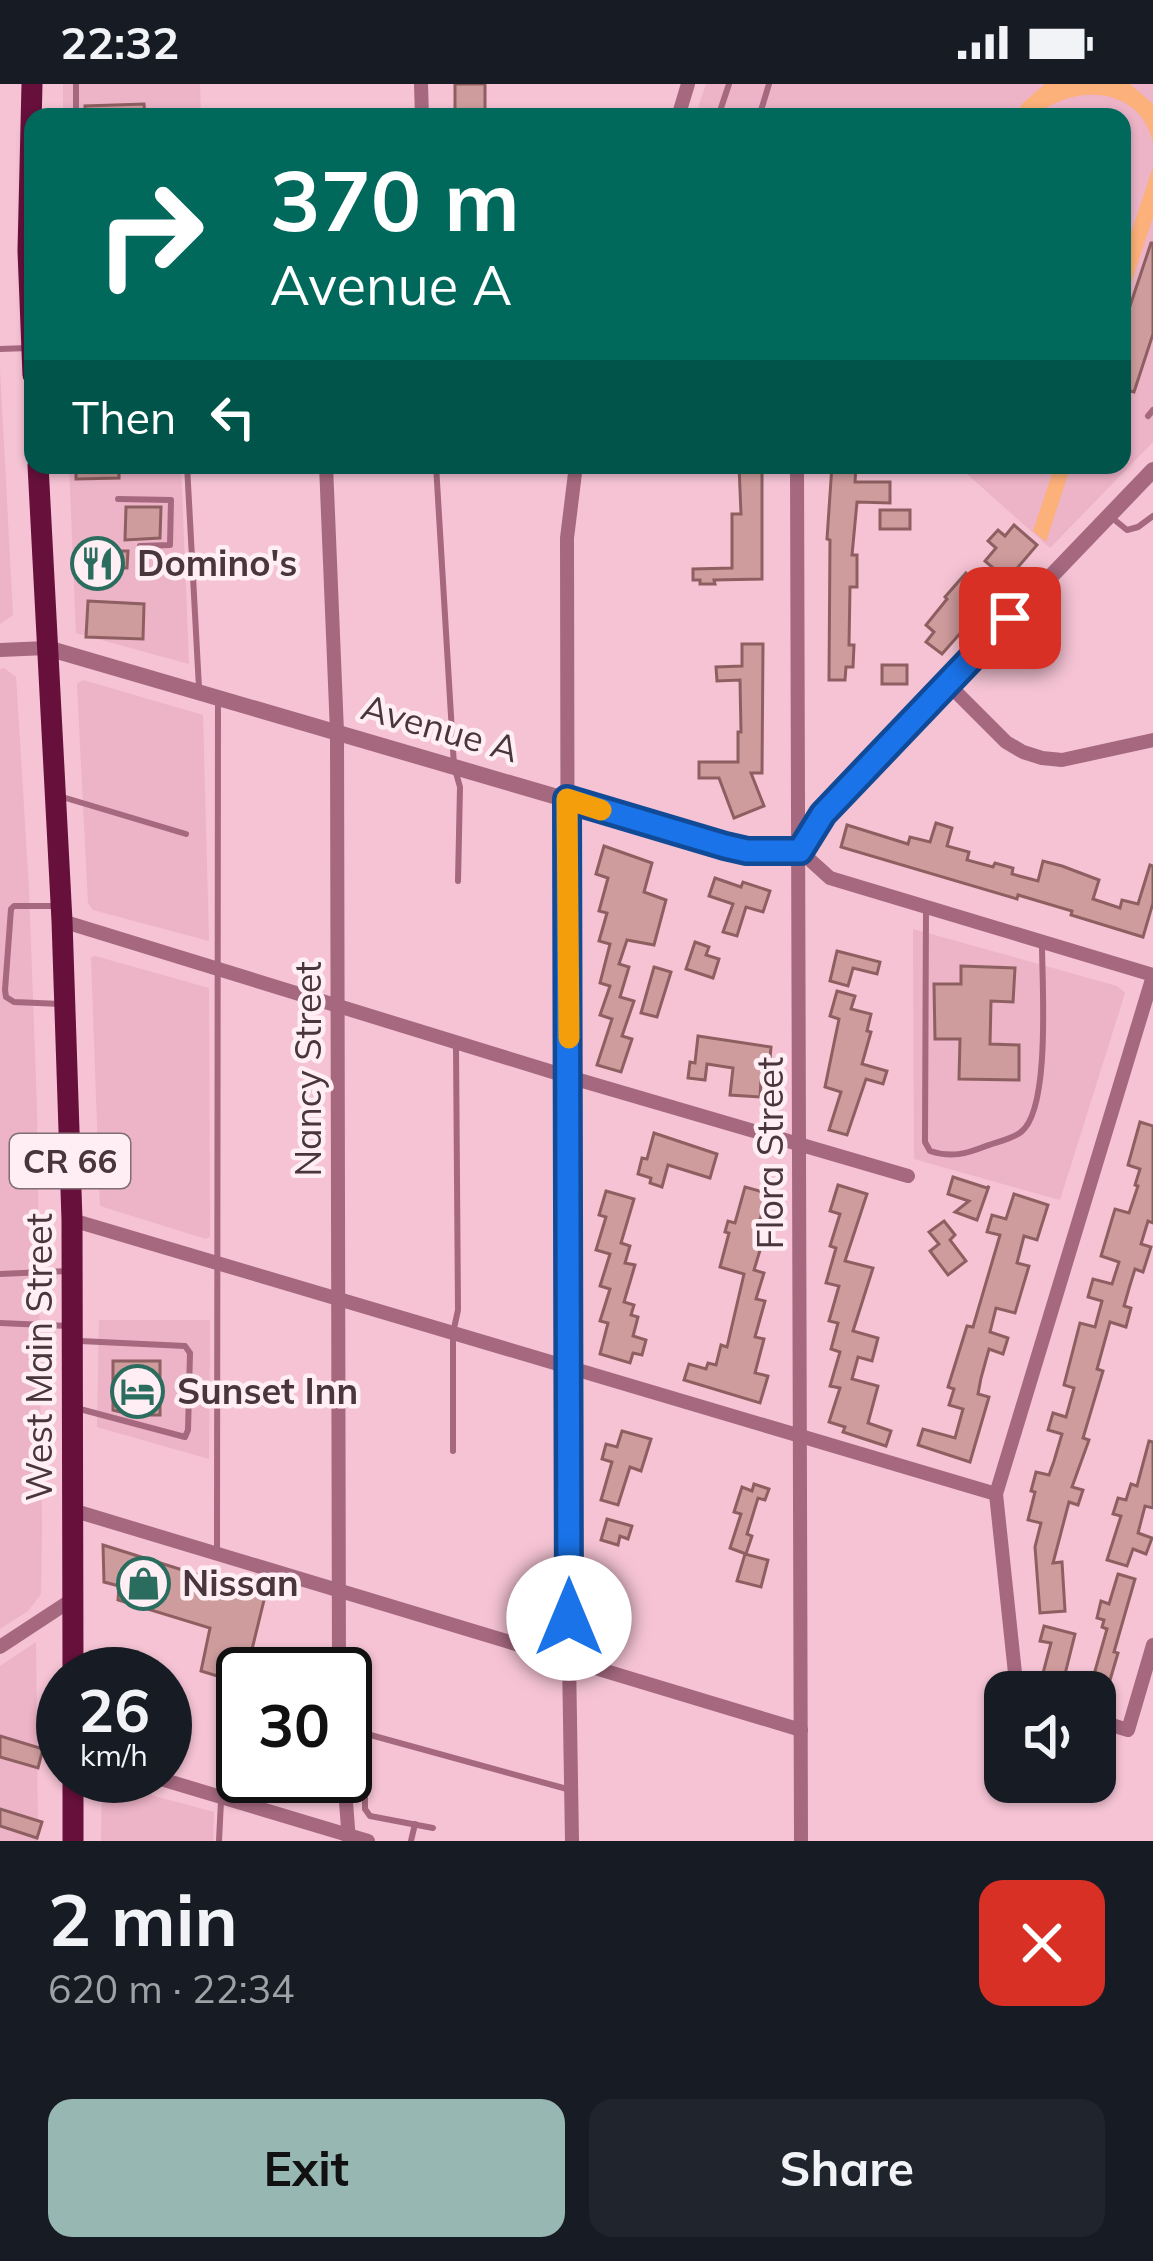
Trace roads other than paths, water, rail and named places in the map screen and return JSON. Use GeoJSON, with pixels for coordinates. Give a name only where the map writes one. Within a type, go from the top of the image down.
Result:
{"type":"FeatureCollection","features":[{"type":"Feature","properties":{"kind":"main road","name":"West Main Street"},"geometry":{"type":"LineString","coordinates":[[38,474],[72,1220],[73,1647]]}},
{"type":"Feature","properties":{"kind":"main road"},"geometry":{"type":"LineString","coordinates":[[73,1803],[73,1841]]}},
{"type":"Feature","properties":{"kind":"street"},"geometry":{"type":"LineString","coordinates":[[1015,1671],[996,1494],[1153,976],[830,878],[800,851],[823,814],[1153,470]]}},
{"type":"Feature","properties":{"kind":"street","name":"Nancy Street"},"geometry":{"type":"LineString","coordinates":[[326,474],[338,733],[339,1647]]}},
{"type":"Feature","properties":{"kind":"street"},"geometry":{"type":"LineString","coordinates":[[572,1841],[567,538],[575,474]]}},
{"type":"Feature","properties":{"kind":"street","name":"Flora Street"},"geometry":{"type":"LineString","coordinates":[[797,474],[801,1841]]}},
{"type":"Feature","properties":{"kind":"street"},"geometry":{"type":"LineString","coordinates":[[0,650],[47,648]]}},
{"type":"Feature","properties":{"kind":"street","name":"Avenue A"},"geometry":{"type":"LineString","coordinates":[[47,648],[725,846],[800,851]]}},
{"type":"Feature","properties":{"kind":"street"},"geometry":{"type":"LineString","coordinates":[[947,683],[1006,742],[1042,758],[1062,760],[1153,740]]}},
{"type":"Feature","properties":{"kind":"street"},"geometry":{"type":"LineString","coordinates":[[61,914],[219,969],[908,1176]]}},
{"type":"Feature","properties":{"kind":"street"},"geometry":{"type":"LineString","coordinates":[[72,1220],[996,1494]]}},
{"type":"Feature","properties":{"kind":"street"},"geometry":{"type":"LineString","coordinates":[[72,1510],[801,1730]]}},
{"type":"Feature","properties":{"kind":"street"},"geometry":{"type":"LineString","coordinates":[[0,1647],[73,1599]]}},
{"type":"Feature","properties":{"kind":"street"},"geometry":{"type":"LineString","coordinates":[[1116,1726],[1128,1730],[1153,1646]]}},
{"type":"Feature","properties":{"kind":"street"},"geometry":{"type":"LineString","coordinates":[[240,1803],[368,1841]]}},
{"type":"Feature","properties":{"kind":"street"},"geometry":{"type":"LineString","coordinates":[[346,1803],[349,1838]]}},
{"type":"Feature","properties":{"kind":"lane"},"geometry":{"type":"LineString","coordinates":[[187,474],[199,692]]}},
{"type":"Feature","properties":{"kind":"lane"},"geometry":{"type":"LineString","coordinates":[[437,474],[454,766],[460,787],[458,881]]}},
{"type":"Feature","properties":{"kind":"lane"},"geometry":{"type":"LineString","coordinates":[[118,499],[171,500],[170,545],[140,545]]}},
{"type":"Feature","properties":{"kind":"lane"},"geometry":{"type":"LineString","coordinates":[[1109,515],[1127,530],[1153,516]]}},
{"type":"Feature","properties":{"kind":"lane"},"geometry":{"type":"LineString","coordinates":[[217,1554],[218,698]]}},
{"type":"Feature","properties":{"kind":"lane"},"geometry":{"type":"LineString","coordinates":[[55,795],[186,834]]}},
{"type":"Feature","properties":{"kind":"lane"},"geometry":{"type":"LineString","coordinates":[[926,907],[925,1142],[930,1151],[943,1155],[963,1155],[1022,1132],[1033,1116],[1044,1035],[1042,942]]}},
{"type":"Feature","properties":{"kind":"lane"},"geometry":{"type":"LineString","coordinates":[[61,914],[11,909],[4,990],[14,1002],[64,1004]]}},
{"type":"Feature","properties":{"kind":"lane"},"geometry":{"type":"LineString","coordinates":[[453,1451],[453,1333],[458,1310],[456,1042]]}},
{"type":"Feature","properties":{"kind":"lane"},"geometry":{"type":"LineString","coordinates":[[0,1274],[72,1271]]}},
{"type":"Feature","properties":{"kind":"lane"},"geometry":{"type":"LineString","coordinates":[[0,1323],[185,1346],[190,1353],[185,1437],[72,1408]]}},
{"type":"Feature","properties":{"kind":"lane"},"geometry":{"type":"LineString","coordinates":[[372,1736],[571,1790]]}},
{"type":"Feature","properties":{"kind":"lane"},"geometry":{"type":"LineString","coordinates":[[219,1841],[221,1803]]}},
{"type":"Feature","properties":{"kind":"lane"},"geometry":{"type":"LineString","coordinates":[[365,1803],[370,1816],[433,1828]]}},
{"type":"Feature","properties":{"kind":"lane"},"geometry":{"type":"LineString","coordinates":[[411,1841],[415,1824]]}},
{"type":"Feature","properties":{"kind":"place","name":"Domino's"},"geometry":{"type":"Point","coordinates":[98,563]}},
{"type":"Feature","properties":{"kind":"place","name":"Sunset Inn"},"geometry":{"type":"Point","coordinates":[138,1391]}},
{"type":"Feature","properties":{"kind":"place","name":"Nissan"},"geometry":{"type":"Point","coordinates":[143,1583]}}]}
